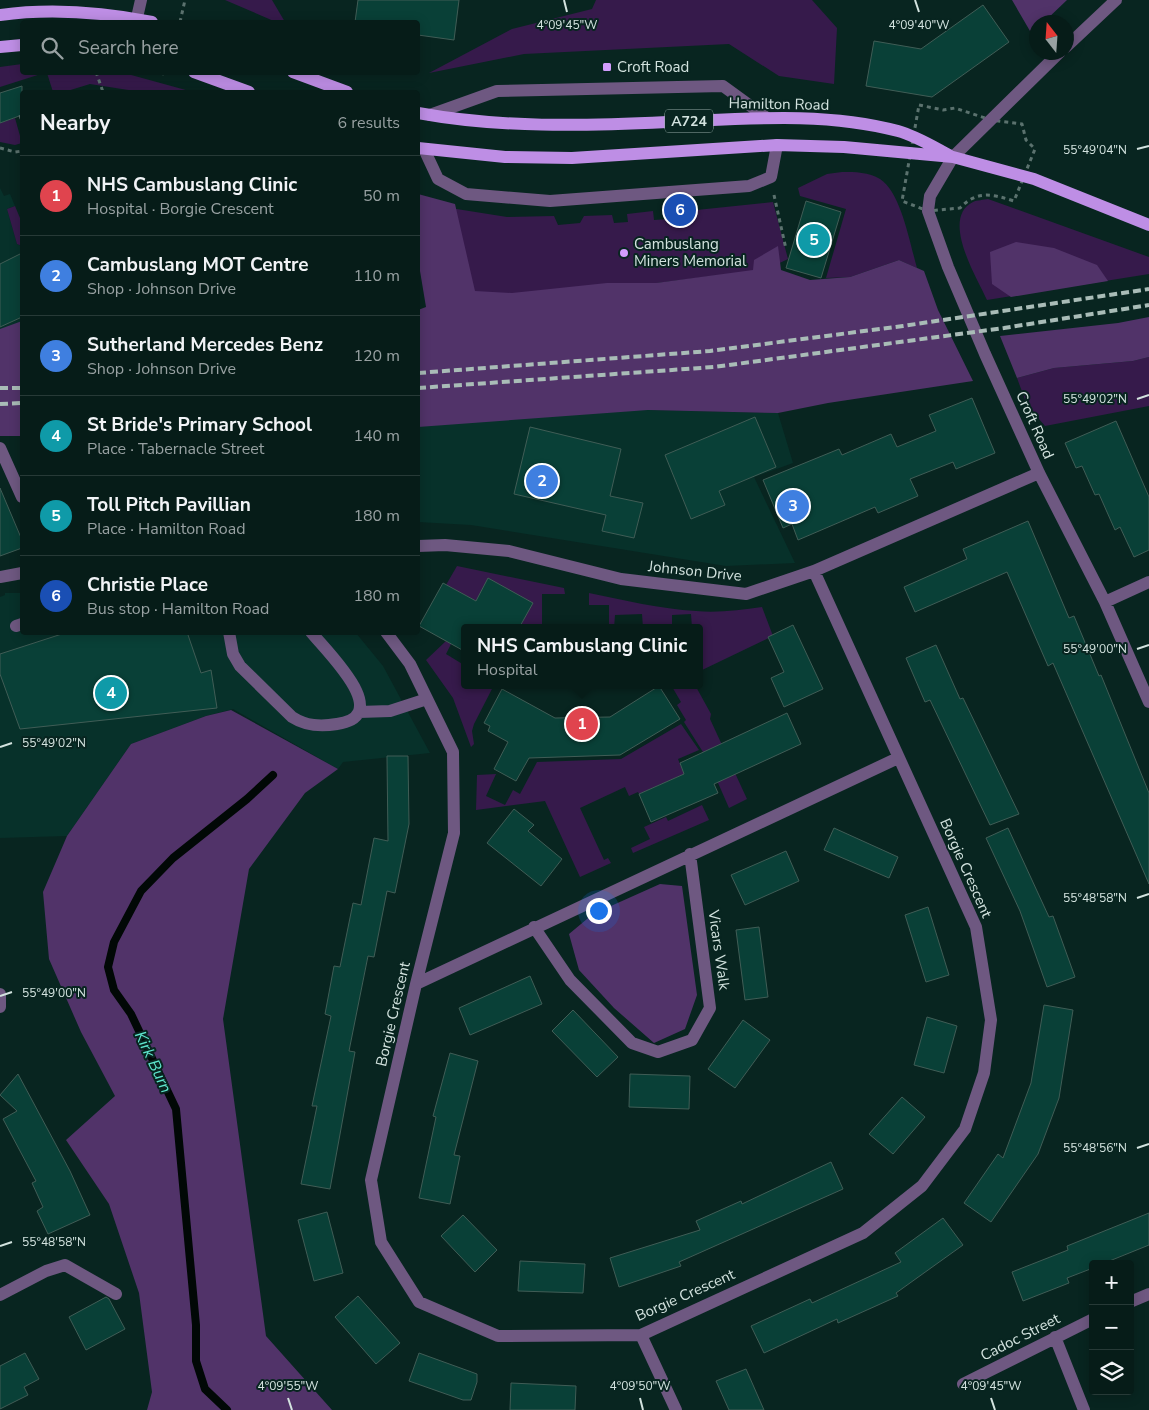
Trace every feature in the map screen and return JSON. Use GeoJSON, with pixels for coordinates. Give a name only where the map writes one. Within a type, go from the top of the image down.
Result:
{"type":"FeatureCollection","features":[{"type":"Feature","properties":{"kind":"main road"},"geometry":{"type":"LineString","coordinates":[[0,15],[24,12],[85,12],[131,20]]}},
{"type":"Feature","properties":{"kind":"main road"},"geometry":{"type":"LineString","coordinates":[[0,47],[20,45]]}},
{"type":"Feature","properties":{"kind":"main road"},"geometry":{"type":"LineString","coordinates":[[202,75],[244,90]]}},
{"type":"Feature","properties":{"kind":"main road"},"geometry":{"type":"LineString","coordinates":[[301,75],[342,90]]}},
{"type":"Feature","properties":{"kind":"main road","name":"Hamilton Road"},"geometry":{"type":"LineString","coordinates":[[420,114],[454,120],[545,126],[766,118],[831,121],[898,131],[954,157],[1034,179],[1149,226]]}},
{"type":"Feature","properties":{"kind":"main road","name":"Hamilton Road"},"geometry":{"type":"LineString","coordinates":[[421,149],[506,157],[572,158],[777,145],[844,147],[954,157]]}},
{"type":"Feature","properties":{"kind":"street"},"geometry":{"type":"LineString","coordinates":[[137,20],[141,0]]}},
{"type":"Feature","properties":{"kind":"street"},"geometry":{"type":"LineString","coordinates":[[1074,39],[1116,0]]}},
{"type":"Feature","properties":{"kind":"street","name":"Croft Road"},"geometry":{"type":"LineString","coordinates":[[1052,60],[954,157],[930,196],[928,211],[948,267],[985,354],[1039,473],[1104,602],[1149,702]]}},
{"type":"Feature","properties":{"kind":"street"},"geometry":{"type":"LineString","coordinates":[[430,116],[498,91],[723,86],[766,118]]}},
{"type":"Feature","properties":{"kind":"street"},"geometry":{"type":"LineString","coordinates":[[421,149],[438,179],[466,194],[550,201],[749,186],[771,177],[777,145]]}},
{"type":"Feature","properties":{"kind":"street"},"geometry":{"type":"LineString","coordinates":[[0,448],[20,493]]}},
{"type":"Feature","properties":{"kind":"street","name":"Johnson Drive"},"geometry":{"type":"LineString","coordinates":[[420,546],[445,545],[509,551],[621,579],[746,594],[814,571],[1039,473]]}},
{"type":"Feature","properties":{"kind":"street","name":"Borgie Crescent"},"geometry":{"type":"LineString","coordinates":[[388,635],[410,664],[453,752],[454,833],[416,984],[371,1180],[381,1242],[419,1302],[498,1336],[641,1335],[863,1233],[922,1186],[965,1129],[984,1073],[991,1020],[976,927],[814,571]]}},
{"type":"Feature","properties":{"kind":"street"},"geometry":{"type":"LineString","coordinates":[[0,577],[20,573]]}},
{"type":"Feature","properties":{"kind":"street"},"geometry":{"type":"LineString","coordinates":[[1104,602],[1149,582]]}},
{"type":"Feature","properties":{"kind":"street"},"geometry":{"type":"LineString","coordinates":[[230,635],[234,654],[240,666],[257,684],[300,722],[325,726],[345,723],[355,718],[359,712],[360,701],[349,678],[313,635]]}},
{"type":"Feature","properties":{"kind":"street"},"geometry":{"type":"LineString","coordinates":[[359,712],[390,711],[427,699]]}},
{"type":"Feature","properties":{"kind":"street"},"geometry":{"type":"LineString","coordinates":[[416,984],[534,927],[898,758]]}},
{"type":"Feature","properties":{"kind":"street","name":"Vicars Walk"},"geometry":{"type":"LineString","coordinates":[[534,927],[570,980],[632,1043],[658,1052],[692,1040],[710,1008],[690,854]]}},
{"type":"Feature","properties":{"kind":"street"},"geometry":{"type":"LineString","coordinates":[[0,994],[0,1006]]}},
{"type":"Feature","properties":{"kind":"street"},"geometry":{"type":"LineString","coordinates":[[0,1295],[46,1271],[65,1265],[116,1294]]}},
{"type":"Feature","properties":{"kind":"street"},"geometry":{"type":"LineString","coordinates":[[1134,1300],[1149,1294]]}},
{"type":"Feature","properties":{"kind":"street","name":"Cadoc Street"},"geometry":{"type":"LineString","coordinates":[[962,1384],[1089,1321]]}},
{"type":"Feature","properties":{"kind":"street"},"geometry":{"type":"LineString","coordinates":[[641,1335],[676,1410]]}},
{"type":"Feature","properties":{"kind":"street"},"geometry":{"type":"LineString","coordinates":[[1055,1337],[1084,1410]]}},
{"type":"Feature","properties":{"kind":"path"},"geometry":{"type":"LineString","coordinates":[[180,20],[185,0]]}},
{"type":"Feature","properties":{"kind":"path"},"geometry":{"type":"LineString","coordinates":[[97,75],[102,90]]}},
{"type":"Feature","properties":{"kind":"path"},"geometry":{"type":"LineString","coordinates":[[0,148],[15,152],[20,151]]}},
{"type":"Feature","properties":{"kind":"path"},"geometry":{"type":"LineString","coordinates":[[771,177],[786,250]]}},
{"type":"Feature","properties":{"kind":"shaded area"},"geometry":{"type":"Polygon","coordinates":[[[225,0],[272,0],[284,20],[271,20],[225,0]]]}},
{"type":"Feature","properties":{"kind":"shaded area"},"geometry":{"type":"Polygon","coordinates":[[[596,0],[812,0],[837,28],[834,84],[779,76],[729,44],[524,54],[429,73],[512,29],[592,9],[596,0]]]}},
{"type":"Feature","properties":{"kind":"shaded area"},"geometry":{"type":"Polygon","coordinates":[[[1012,0],[1067,0],[1051,15],[1029,15],[1029,29],[1012,0]]]}},
{"type":"Feature","properties":{"kind":"shaded area"},"geometry":{"type":"Polygon","coordinates":[[[20,64],[20,75],[38,75],[0,87],[0,67],[20,64]]]}},
{"type":"Feature","properties":{"kind":"shaded area"},"geometry":{"type":"Polygon","coordinates":[[[48,75],[131,75],[186,90],[128,90],[90,84],[70,90],[52,90],[48,75]]]}},
{"type":"Feature","properties":{"kind":"shaded area"},"geometry":{"type":"Polygon","coordinates":[[[15,118],[20,144],[15,145],[0,142],[0,123],[15,118]]]}},
{"type":"Feature","properties":{"kind":"shaded area"},"geometry":{"type":"Polygon","coordinates":[[[857,172],[871,175],[880,179],[887,186],[894,195],[904,219],[917,268],[899,260],[850,277],[826,278],[846,209],[800,196],[798,188],[827,174],[857,172]]]}},
{"type":"Feature","properties":{"kind":"shaded area"},"geometry":{"type":"Polygon","coordinates":[[[0,188],[4,196],[10,194],[15,206],[7,209],[17,244],[20,245],[20,346],[0,346],[0,188]]]}},
{"type":"Feature","properties":{"kind":"shaded area"},"geometry":{"type":"Polygon","coordinates":[[[420,195],[455,204],[475,291],[512,293],[607,283],[656,283],[753,270],[754,260],[778,246],[781,270],[810,280],[850,277],[899,260],[924,271],[938,310],[973,381],[828,403],[778,413],[648,410],[420,427],[420,309],[426,307],[420,271],[420,195]]]}},
{"type":"Feature","properties":{"kind":"shaded area"},"geometry":{"type":"Polygon","coordinates":[[[988,199],[1149,257],[1149,274],[987,300],[969,264],[960,234],[960,221],[964,210],[973,202],[988,199]]]}},
{"type":"Feature","properties":{"kind":"shaded area"},"geometry":{"type":"Polygon","coordinates":[[[773,202],[788,259],[767,269],[498,303],[453,295],[444,207],[507,217],[554,216],[558,225],[580,223],[584,216],[612,215],[614,223],[628,222],[627,214],[653,211],[654,220],[684,218],[687,211],[773,202]]]}},
{"type":"Feature","properties":{"kind":"shaded area"},"geometry":{"type":"Polygon","coordinates":[[[15,206],[20,218],[20,245],[17,244],[7,209],[15,206]]]}},
{"type":"Feature","properties":{"kind":"shaded area"},"geometry":{"type":"Polygon","coordinates":[[[1016,242],[1054,248],[1097,265],[1108,281],[1011,297],[992,284],[990,252],[1016,242]]]}},
{"type":"Feature","properties":{"kind":"shaded area"},"geometry":{"type":"Polygon","coordinates":[[[1149,317],[1149,357],[1133,361],[1054,368],[1017,378],[1000,336],[1118,323],[1149,317]]]}},
{"type":"Feature","properties":{"kind":"shaded area"},"geometry":{"type":"Polygon","coordinates":[[[20,322],[20,436],[0,436],[0,329],[20,322]]]}},
{"type":"Feature","properties":{"kind":"shaded area"},"geometry":{"type":"Polygon","coordinates":[[[1149,357],[1149,406],[1045,426],[1027,405],[1017,378],[1054,368],[1133,361],[1149,357]]]}},
{"type":"Feature","properties":{"kind":"shaded area"},"geometry":{"type":"Polygon","coordinates":[[[648,410],[778,413],[793,463],[754,477],[795,563],[726,566],[471,525],[420,522],[420,415],[648,410]]]}},
{"type":"Feature","properties":{"kind":"shaded area"},"geometry":{"type":"Polygon","coordinates":[[[457,566],[564,588],[565,594],[542,594],[542,624],[516,624],[488,579],[476,601],[446,585],[457,566]]]}},
{"type":"Feature","properties":{"kind":"shaded area"},"geometry":{"type":"Polygon","coordinates":[[[5,593],[20,593],[20,635],[358,635],[383,666],[430,753],[343,762],[338,769],[233,709],[206,716],[131,744],[67,836],[0,838],[0,597],[5,595],[5,593]]]}},
{"type":"Feature","properties":{"kind":"shaded area"},"geometry":{"type":"Polygon","coordinates":[[[589,593],[642,604],[704,612],[762,607],[773,636],[703,670],[703,624],[692,624],[691,614],[672,615],[672,624],[643,624],[642,614],[615,615],[614,624],[609,624],[609,605],[589,605],[589,593]]]}},
{"type":"Feature","properties":{"kind":"shaded area"},"geometry":{"type":"Polygon","coordinates":[[[446,641],[451,644],[446,654],[461,663],[461,689],[492,689],[474,724],[472,731],[474,744],[471,747],[453,698],[426,660],[446,641]]]}},
{"type":"Feature","properties":{"kind":"shaded area"},"geometry":{"type":"Polygon","coordinates":[[[673,689],[697,689],[711,714],[710,719],[747,799],[729,808],[708,760],[684,722],[686,720],[677,705],[681,702],[673,689]]]}},
{"type":"Feature","properties":{"kind":"shaded area"},"geometry":{"type":"Polygon","coordinates":[[[231,710],[338,769],[305,793],[249,869],[223,1019],[266,1336],[332,1410],[147,1410],[152,1392],[139,1293],[109,1204],[66,1140],[115,1096],[81,1032],[49,959],[43,892],[67,836],[131,744],[206,716],[231,710]]]}},
{"type":"Feature","properties":{"kind":"shaded area"},"geometry":{"type":"Polygon","coordinates":[[[681,724],[699,750],[678,759],[684,774],[639,794],[638,792],[629,796],[625,787],[580,808],[604,860],[608,858],[611,863],[580,877],[545,801],[476,810],[477,775],[496,774],[486,796],[505,805],[513,790],[520,794],[537,762],[621,759],[681,724]]]}},
{"type":"Feature","properties":{"kind":"shaded area"},"geometry":{"type":"Polygon","coordinates":[[[702,805],[709,820],[633,853],[631,848],[650,839],[644,827],[666,817],[668,821],[702,805]]]}},
{"type":"Feature","properties":{"kind":"shaded area"},"geometry":{"type":"Polygon","coordinates":[[[660,884],[682,886],[697,995],[685,1029],[654,1043],[614,1008],[579,970],[569,934],[593,914],[660,884]]]}},
{"type":"Feature","properties":{"kind":"building"},"geometry":{"type":"Polygon","coordinates":[[[358,0],[459,0],[454,40],[420,35],[420,20],[355,20],[358,0]]]}},
{"type":"Feature","properties":{"kind":"building"},"geometry":{"type":"Polygon","coordinates":[[[983,5],[1009,42],[932,97],[866,86],[874,41],[921,49],[983,5]]]}},
{"type":"Feature","properties":{"kind":"building"},"geometry":{"type":"Polygon","coordinates":[[[22,86],[22,90],[20,90],[20,116],[0,123],[0,93],[22,86]]]}},
{"type":"Feature","properties":{"kind":"building"},"geometry":{"type":"Polygon","coordinates":[[[806,201],[841,212],[821,278],[786,268],[806,201]]]}},
{"type":"Feature","properties":{"kind":"building"},"geometry":{"type":"Polygon","coordinates":[[[20,254],[20,318],[0,327],[0,264],[20,254]]]}},
{"type":"Feature","properties":{"kind":"building"},"geometry":{"type":"Polygon","coordinates":[[[972,398],[995,453],[956,469],[953,462],[910,479],[918,496],[878,513],[875,507],[798,540],[792,524],[783,528],[763,480],[839,449],[842,455],[891,434],[897,447],[936,431],[929,415],[972,398]]]}},
{"type":"Feature","properties":{"kind":"building"},"geometry":{"type":"Polygon","coordinates":[[[755,417],[776,467],[719,491],[725,505],[691,519],[665,455],[755,417]]]}},
{"type":"Feature","properties":{"kind":"building"},"geometry":{"type":"Polygon","coordinates":[[[1116,421],[1149,497],[1149,550],[1134,557],[1120,527],[1115,530],[1099,494],[1095,495],[1082,466],[1076,468],[1065,443],[1116,421]]]}},
{"type":"Feature","properties":{"kind":"building"},"geometry":{"type":"Polygon","coordinates":[[[530,427],[621,449],[610,496],[643,503],[634,538],[602,531],[606,515],[514,494],[530,427]]]}},
{"type":"Feature","properties":{"kind":"building"},"geometry":{"type":"Polygon","coordinates":[[[0,488],[20,535],[20,549],[0,556],[0,488]]]}},
{"type":"Feature","properties":{"kind":"building"},"geometry":{"type":"Polygon","coordinates":[[[1028,521],[1069,618],[1074,616],[1099,676],[1101,675],[1149,793],[1149,884],[1053,663],[1048,666],[1007,572],[915,612],[904,587],[967,559],[963,549],[1028,521]]]}},
{"type":"Feature","properties":{"kind":"building"},"geometry":{"type":"Polygon","coordinates":[[[488,578],[533,603],[521,624],[461,624],[461,649],[420,627],[443,583],[476,601],[488,578]]]}},
{"type":"Feature","properties":{"kind":"building"},"geometry":{"type":"Polygon","coordinates":[[[793,625],[823,689],[784,707],[771,678],[784,672],[768,637],[793,625]]]}},
{"type":"Feature","properties":{"kind":"building"},"geometry":{"type":"Polygon","coordinates":[[[59,635],[188,635],[201,673],[211,670],[217,708],[20,729],[0,674],[0,654],[59,635]]]}},
{"type":"Feature","properties":{"kind":"building"},"geometry":{"type":"Polygon","coordinates":[[[936,645],[960,699],[963,698],[1019,814],[990,825],[930,700],[925,702],[906,658],[936,645]]]}},
{"type":"Feature","properties":{"kind":"building"},"geometry":{"type":"Polygon","coordinates":[[[502,689],[555,718],[610,717],[654,689],[661,689],[680,719],[620,755],[529,758],[516,781],[494,769],[508,742],[488,731],[490,726],[484,723],[502,689]]]}},
{"type":"Feature","properties":{"kind":"building"},"geometry":{"type":"Polygon","coordinates":[[[787,713],[801,744],[714,784],[718,793],[651,822],[639,794],[684,774],[680,763],[787,713]]]}},
{"type":"Feature","properties":{"kind":"building"},"geometry":{"type":"Polygon","coordinates":[[[387,756],[408,756],[409,824],[395,893],[387,891],[374,957],[368,956],[349,1051],[355,1052],[330,1189],[301,1184],[317,1106],[312,1106],[331,1016],[325,1014],[334,966],[340,967],[353,903],[361,905],[374,838],[388,841],[387,756]]]}},
{"type":"Feature","properties":{"kind":"building"},"geometry":{"type":"Polygon","coordinates":[[[514,809],[534,825],[528,831],[562,859],[541,886],[487,843],[514,809]]]}},
{"type":"Feature","properties":{"kind":"building"},"geometry":{"type":"Polygon","coordinates":[[[834,828],[898,857],[889,878],[824,850],[834,828]]]}},
{"type":"Feature","properties":{"kind":"building"},"geometry":{"type":"Polygon","coordinates":[[[1008,828],[1049,917],[1053,916],[1075,977],[1047,987],[1020,911],[986,838],[1008,828]]]}},
{"type":"Feature","properties":{"kind":"building"},"geometry":{"type":"Polygon","coordinates":[[[786,851],[799,881],[745,905],[731,875],[786,851]]]}},
{"type":"Feature","properties":{"kind":"building"},"geometry":{"type":"Polygon","coordinates":[[[928,907],[949,975],[926,982],[905,915],[928,907]]]}},
{"type":"Feature","properties":{"kind":"building"},"geometry":{"type":"Polygon","coordinates":[[[759,927],[768,997],[745,1000],[736,930],[759,927]]]}},
{"type":"Feature","properties":{"kind":"building"},"geometry":{"type":"Polygon","coordinates":[[[530,976],[542,1004],[470,1035],[459,1008],[530,976]]]}},
{"type":"Feature","properties":{"kind":"building"},"geometry":{"type":"Polygon","coordinates":[[[1044,1005],[1073,1010],[1059,1098],[1038,1154],[991,1222],[964,1203],[998,1154],[1003,1158],[1031,1083],[1044,1005]]]}},
{"type":"Feature","properties":{"kind":"building"},"geometry":{"type":"Polygon","coordinates":[[[573,1010],[618,1057],[597,1077],[552,1031],[573,1010]]]}},
{"type":"Feature","properties":{"kind":"building"},"geometry":{"type":"Polygon","coordinates":[[[927,1017],[957,1026],[944,1073],[914,1065],[927,1017]]]}},
{"type":"Feature","properties":{"kind":"building"},"geometry":{"type":"Polygon","coordinates":[[[743,1020],[770,1040],[735,1088],[708,1069],[743,1020]]]}},
{"type":"Feature","properties":{"kind":"building"},"geometry":{"type":"Polygon","coordinates":[[[450,1053],[478,1061],[454,1155],[460,1156],[450,1204],[419,1198],[436,1117],[433,1116],[450,1053]]]}},
{"type":"Feature","properties":{"kind":"building"},"geometry":{"type":"Polygon","coordinates":[[[18,1074],[70,1171],[90,1215],[48,1234],[37,1211],[43,1207],[32,1183],[36,1181],[3,1119],[17,1111],[0,1095],[18,1074]]]}},
{"type":"Feature","properties":{"kind":"building"},"geometry":{"type":"Polygon","coordinates":[[[630,1074],[690,1076],[689,1109],[629,1107],[630,1074]]]}},
{"type":"Feature","properties":{"kind":"building"},"geometry":{"type":"Polygon","coordinates":[[[902,1097],[925,1117],[893,1154],[869,1134],[902,1097]]]}},
{"type":"Feature","properties":{"kind":"building"},"geometry":{"type":"Polygon","coordinates":[[[831,1162],[843,1189],[679,1262],[681,1266],[619,1287],[610,1258],[700,1230],[696,1221],[741,1201],[742,1204],[831,1162]]]}},
{"type":"Feature","properties":{"kind":"building"},"geometry":{"type":"Polygon","coordinates":[[[327,1212],[343,1273],[314,1281],[298,1220],[327,1212]]]}},
{"type":"Feature","properties":{"kind":"building"},"geometry":{"type":"Polygon","coordinates":[[[1149,1213],[1149,1245],[1112,1260],[1089,1260],[1089,1270],[1067,1278],[1069,1283],[1023,1301],[1012,1272],[1068,1250],[1067,1246],[1149,1213]]]}},
{"type":"Feature","properties":{"kind":"building"},"geometry":{"type":"Polygon","coordinates":[[[463,1215],[497,1250],[475,1272],[441,1236],[463,1215]]]}},
{"type":"Feature","properties":{"kind":"building"},"geometry":{"type":"Polygon","coordinates":[[[943,1218],[963,1245],[896,1293],[898,1296],[838,1323],[837,1319],[764,1353],[751,1326],[810,1299],[812,1303],[901,1262],[895,1253],[943,1218]]]}},
{"type":"Feature","properties":{"kind":"building"},"geometry":{"type":"Polygon","coordinates":[[[520,1261],[585,1264],[583,1293],[518,1291],[520,1261]]]}},
{"type":"Feature","properties":{"kind":"building"},"geometry":{"type":"Polygon","coordinates":[[[358,1296],[400,1343],[376,1364],[335,1317],[358,1296]]]}},
{"type":"Feature","properties":{"kind":"building"},"geometry":{"type":"Polygon","coordinates":[[[106,1297],[109,1299],[125,1329],[86,1350],[69,1317],[106,1297]]]}},
{"type":"Feature","properties":{"kind":"building"},"geometry":{"type":"Polygon","coordinates":[[[25,1353],[39,1379],[24,1387],[28,1395],[0,1409],[0,1366],[25,1353]]]}},
{"type":"Feature","properties":{"kind":"building"},"geometry":{"type":"Polygon","coordinates":[[[419,1353],[477,1374],[477,1382],[471,1400],[463,1400],[409,1381],[419,1353]]]}},
{"type":"Feature","properties":{"kind":"building"},"geometry":{"type":"Polygon","coordinates":[[[746,1369],[764,1410],[729,1410],[716,1381],[746,1369]]]}},
{"type":"Feature","properties":{"kind":"building"},"geometry":{"type":"Polygon","coordinates":[[[511,1383],[576,1386],[575,1410],[510,1410],[511,1383]]]}},
{"type":"Feature","properties":{"kind":"waterway","name":"Kirk Burn"},"geometry":{"type":"LineString","coordinates":[[227,1410],[205,1389],[196,1361],[196,1325],[176,1109],[131,1014],[114,990],[108,967],[114,942],[141,891],[173,858],[247,799],[273,775]]}},
{"type":"Feature","properties":{"kind":"railway"},"geometry":{"type":"LineString","coordinates":[[420,373],[710,351],[903,326],[1149,289]]}},
{"type":"Feature","properties":{"kind":"railway"},"geometry":{"type":"LineString","coordinates":[[420,388],[714,367],[1004,328],[1149,305]]}},
{"type":"Feature","properties":{"kind":"railway"},"geometry":{"type":"LineString","coordinates":[[0,388],[20,388]]}},
{"type":"Feature","properties":{"kind":"railway"},"geometry":{"type":"LineString","coordinates":[[0,404],[20,403]]}},
{"type":"Feature","properties":{"kind":"place","name":"Croft Road"},"geometry":{"type":"Point","coordinates":[607,67]}},
{"type":"Feature","properties":{"kind":"place","name":"Christie Place"},"geometry":{"type":"Point","coordinates":[680,210]}},
{"type":"Feature","properties":{"kind":"place","name":"Toll Pitch Pavillian"},"geometry":{"type":"Point","coordinates":[814,240]}},
{"type":"Feature","properties":{"kind":"place","name":"Cambuslang Miners Memorial"},"geometry":{"type":"Point","coordinates":[624,253]}},
{"type":"Feature","properties":{"kind":"place","name":"Cambuslang MOT Centre"},"geometry":{"type":"Point","coordinates":[542,481]}},
{"type":"Feature","properties":{"kind":"place","name":"Sutherland Mercedes Benz"},"geometry":{"type":"Point","coordinates":[793,506]}},
{"type":"Feature","properties":{"kind":"place","name":"St Bride's Primary School"},"geometry":{"type":"Point","coordinates":[111,693]}},
{"type":"Feature","properties":{"kind":"place","name":"NHS Cambuslang Clinic"},"geometry":{"type":"Point","coordinates":[582,724]}}]}
